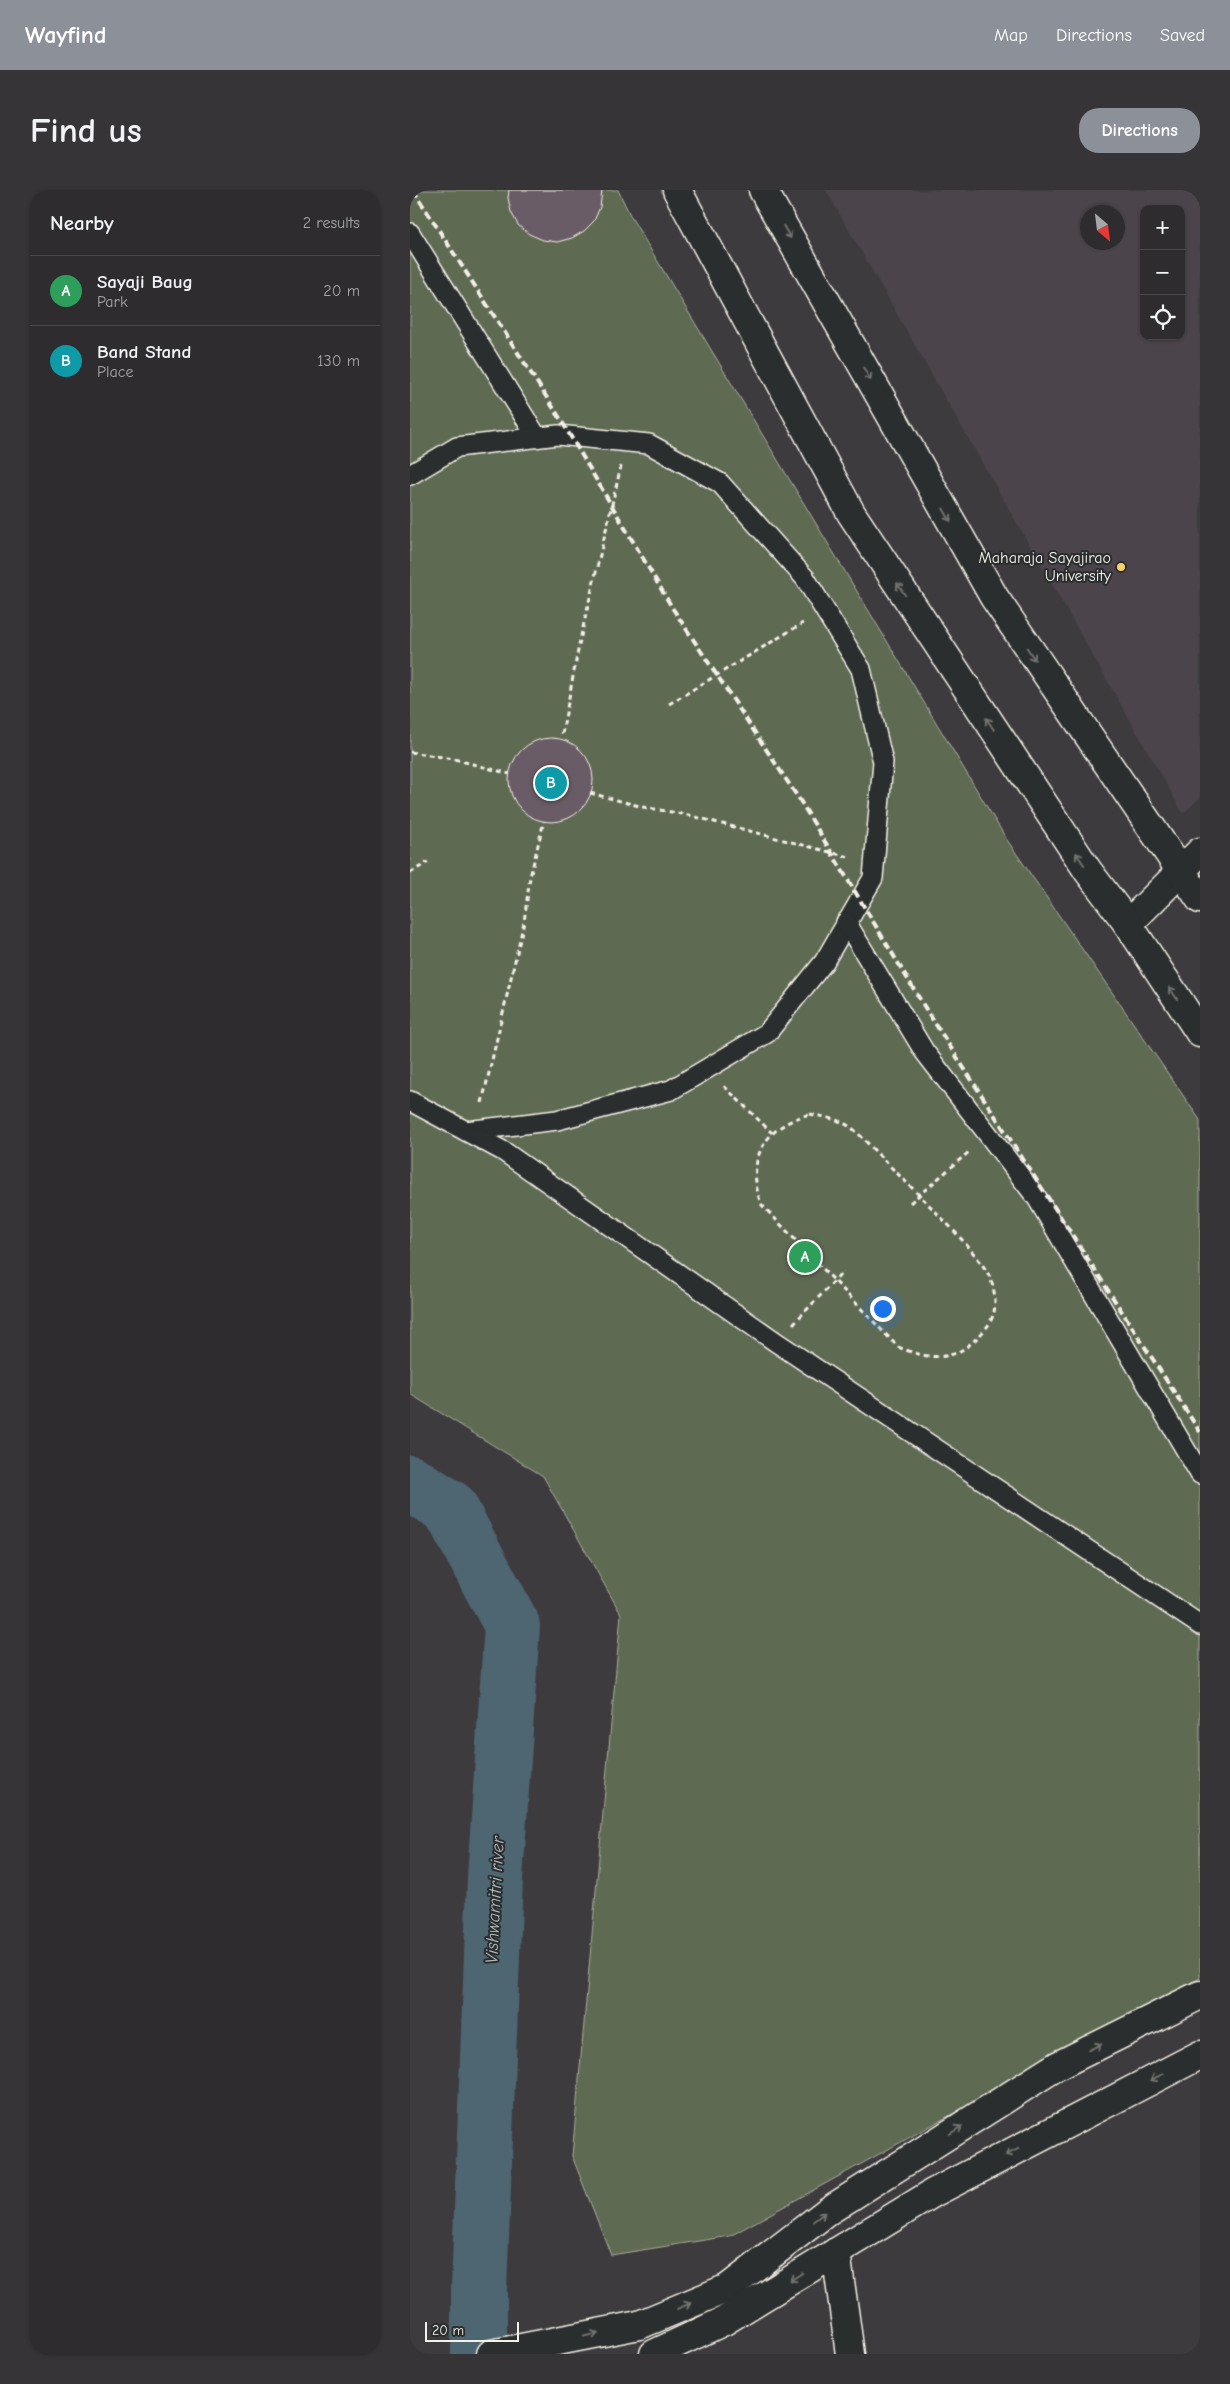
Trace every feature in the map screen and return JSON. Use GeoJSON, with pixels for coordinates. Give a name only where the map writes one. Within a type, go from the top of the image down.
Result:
{"type":"FeatureCollection","features":[{"type":"Feature","properties":{"kind":"main road"},"geometry":{"type":"LineString","coordinates":[[677,190],[851,513],[1088,871],[1128,924],[1200,1033]]}},
{"type":"Feature","properties":{"kind":"main road"},"geometry":{"type":"LineString","coordinates":[[763,190],[994,597],[1200,899]]}},
{"type":"Feature","properties":{"kind":"main road"},"geometry":{"type":"LineString","coordinates":[[1128,924],[1200,852]]}},
{"type":"Feature","properties":{"kind":"main road"},"geometry":{"type":"LineString","coordinates":[[491,2354],[639,2325],[728,2288],[828,2211],[1057,2066],[1200,1995]]}},
{"type":"Feature","properties":{"kind":"main road"},"geometry":{"type":"LineString","coordinates":[[654,2354],[724,2321],[933,2193],[1200,2055]]}},
{"type":"Feature","properties":{"kind":"main road"},"geometry":{"type":"LineString","coordinates":[[836,2252],[850,2354]]}},
{"type":"Feature","properties":{"kind":"lane"},"geometry":{"type":"LineString","coordinates":[[410,233],[537,437]]}},
{"type":"Feature","properties":{"kind":"lane"},"geometry":{"type":"LineString","coordinates":[[410,475],[457,447],[558,435],[649,444],[720,483],[806,578],[861,669],[883,762],[873,878],[824,962],[767,1033],[671,1090],[557,1120],[471,1130]]}},
{"type":"Feature","properties":{"kind":"lane"},"geometry":{"type":"LineString","coordinates":[[846,922],[924,1051],[1037,1198],[1200,1474]]}},
{"type":"Feature","properties":{"kind":"lane"},"geometry":{"type":"LineString","coordinates":[[410,1101],[471,1130],[511,1156],[776,1342],[1200,1625]]}},
{"type":"Feature","properties":{"kind":"path"},"geometry":{"type":"LineString","coordinates":[[562,734],[580,640],[627,442]]}},
{"type":"Feature","properties":{"kind":"path"},"geometry":{"type":"LineString","coordinates":[[669,704],[825,610]]}},
{"type":"Feature","properties":{"kind":"path"},"geometry":{"type":"LineString","coordinates":[[410,752],[454,759],[510,774]]}},
{"type":"Feature","properties":{"kind":"path"},"geometry":{"type":"LineString","coordinates":[[590,793],[643,807],[688,815],[874,864]]}},
{"type":"Feature","properties":{"kind":"path"},"geometry":{"type":"LineString","coordinates":[[471,1130],[524,922],[530,877],[544,821]]}},
{"type":"Feature","properties":{"kind":"path"},"geometry":{"type":"LineString","coordinates":[[410,873],[428,862]]}},
{"type":"Feature","properties":{"kind":"path"},"geometry":{"type":"LineString","coordinates":[[706,1069],[772,1133]]}},
{"type":"Feature","properties":{"kind":"path"},"geometry":{"type":"LineString","coordinates":[[810,1114],[839,1122],[852,1128],[919,1195],[984,1265],[992,1280],[995,1296],[995,1314],[983,1333],[964,1350],[954,1355],[921,1356],[898,1347],[761,1204],[757,1191],[757,1161],[761,1146],[772,1133],[794,1118],[810,1114]]}},
{"type":"Feature","properties":{"kind":"path"},"geometry":{"type":"LineString","coordinates":[[910,1203],[988,1135]]}},
{"type":"Feature","properties":{"kind":"path"},"geometry":{"type":"LineString","coordinates":[[776,1342],[843,1272]]}},
{"type":"Feature","properties":{"kind":"shaded area","name":"Maharaja Sayajirao University"},"geometry":{"type":"Polygon","coordinates":[[[826,190],[1200,190],[1200,798],[1183,813],[826,190]]]}},
{"type":"Feature","properties":{"kind":"green space"},"geometry":{"type":"Polygon","coordinates":[[[410,190],[618,190],[631,217],[1007,840],[1200,1120],[1200,1978],[730,2236],[611,2255],[572,2156],[621,1614],[543,1476],[410,1394],[410,190]]]}},
{"type":"Feature","properties":{"kind":"building"},"geometry":{"type":"Polygon","coordinates":[[[509,190],[602,191],[600,207],[594,221],[584,231],[572,238],[557,242],[543,240],[529,234],[518,225],[511,212],[508,198],[509,190]]]}},
{"type":"Feature","properties":{"kind":"building"},"geometry":{"type":"Polygon","coordinates":[[[551,738],[567,741],[581,750],[590,764],[593,780],[590,796],[581,810],[567,819],[551,822],[535,819],[521,810],[512,796],[509,780],[512,764],[521,750],[535,741],[551,738]]]}},
{"type":"Feature","properties":{"kind":"waterway","name":"Vishwamitri river"},"geometry":{"type":"LineString","coordinates":[[410,1483],[450,1508],[512,1625],[495,1878],[479,2289],[479,2354]]}},
{"type":"Feature","properties":{"kind":"railway"},"geometry":{"type":"LineString","coordinates":[[413,190],[558,415],[673,609],[801,802],[927,1011],[1200,1432]]}},
{"type":"Feature","properties":{"kind":"place","name":"Maharaja Sayajirao University"},"geometry":{"type":"Point","coordinates":[1121,567]}},
{"type":"Feature","properties":{"kind":"place","name":"Band Stand"},"geometry":{"type":"Point","coordinates":[551,783]}},
{"type":"Feature","properties":{"kind":"place","name":"Sayaji Baug"},"geometry":{"type":"Point","coordinates":[805,1257]}}]}
